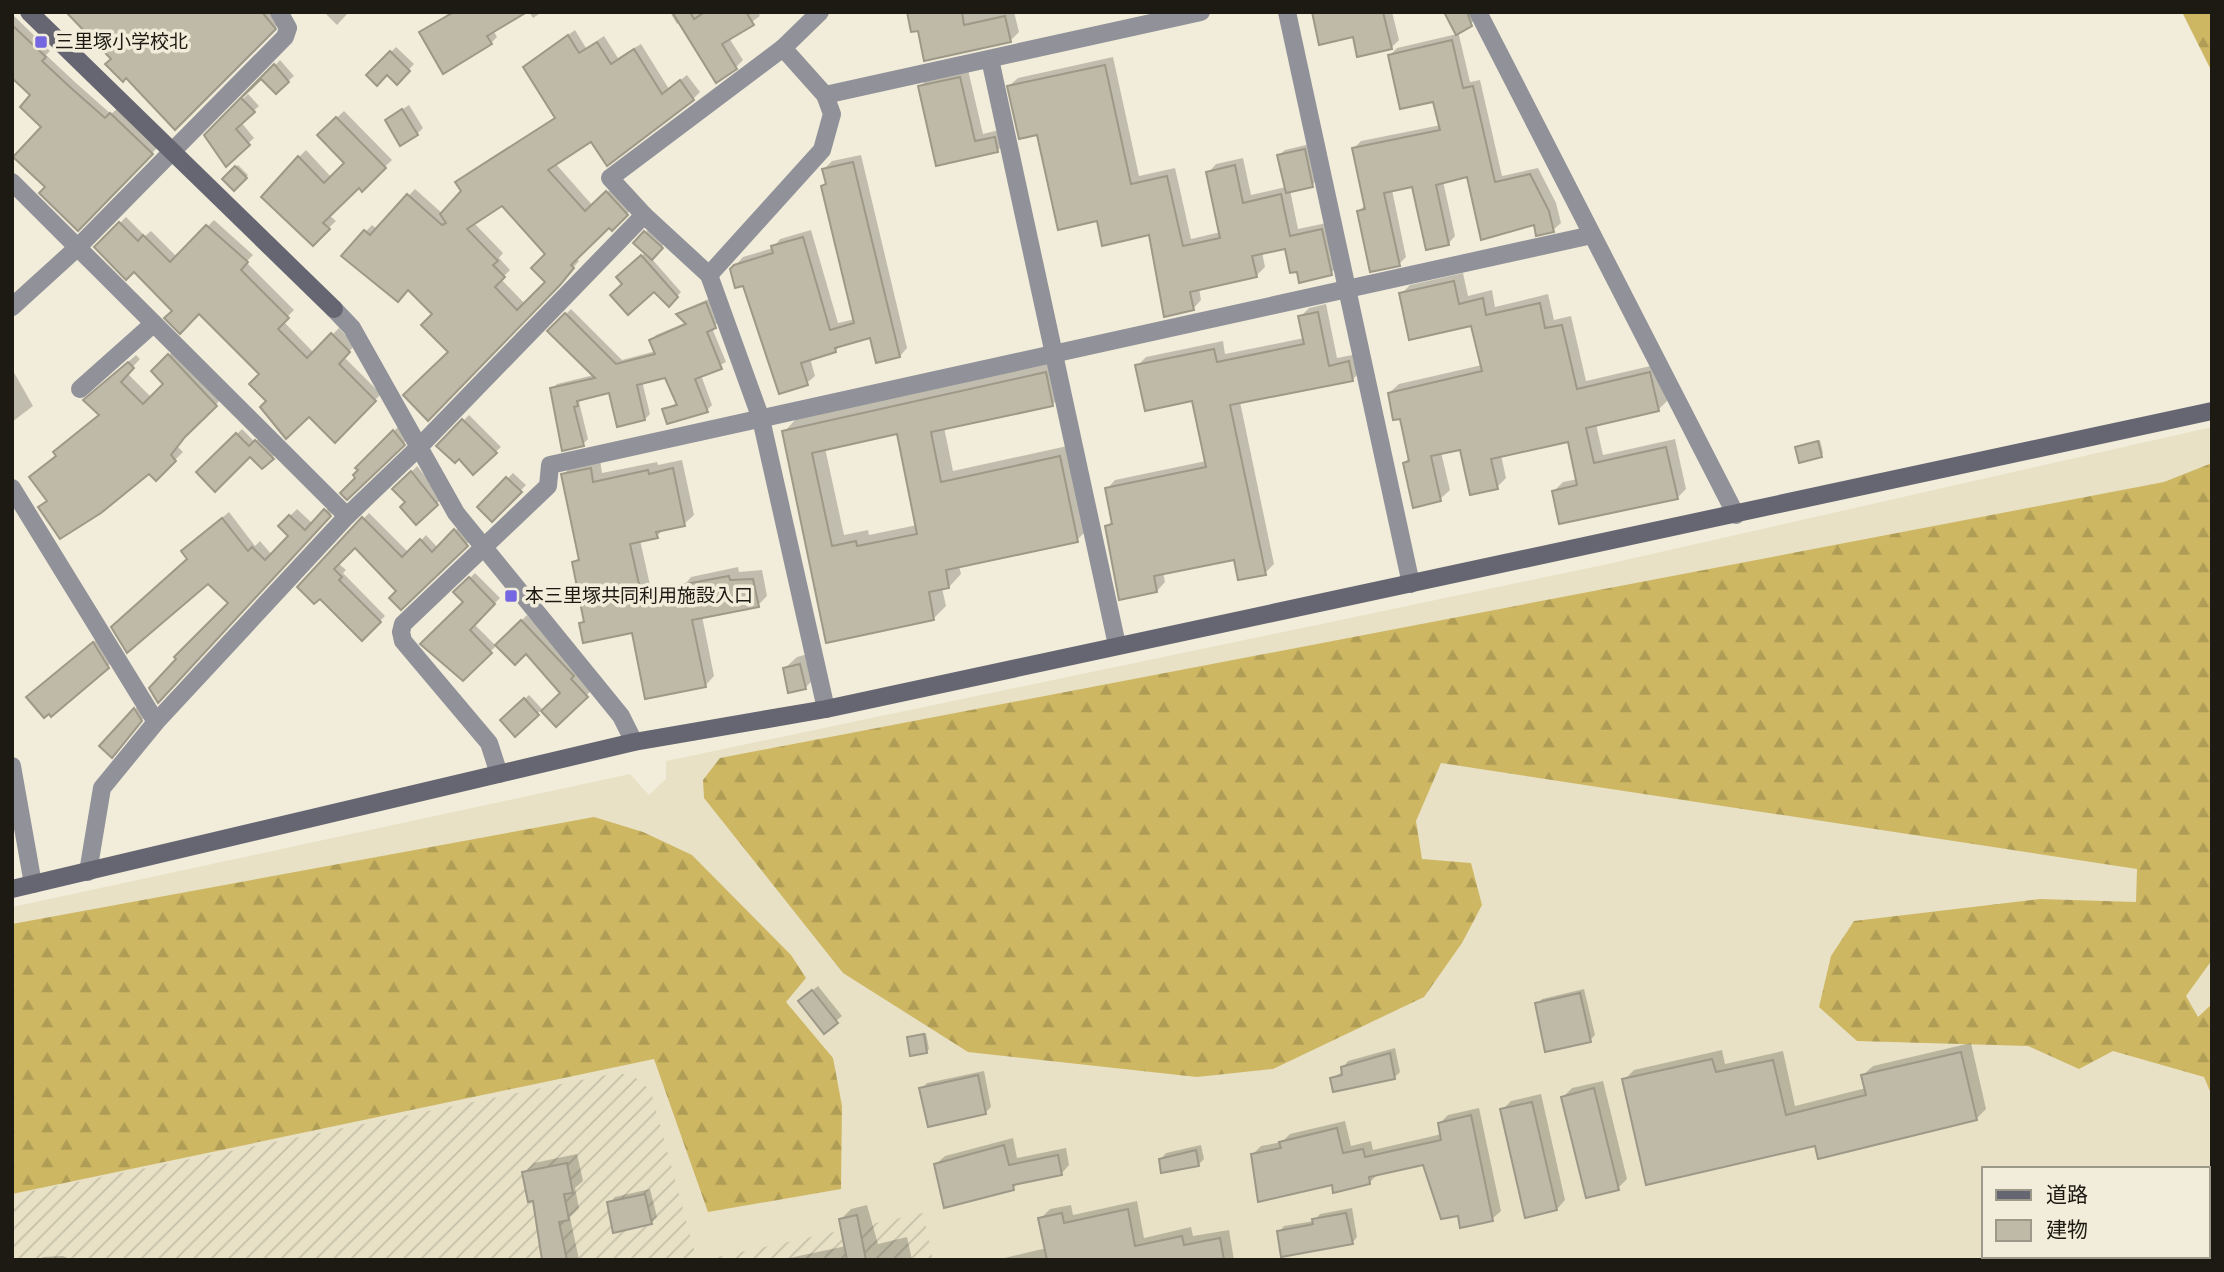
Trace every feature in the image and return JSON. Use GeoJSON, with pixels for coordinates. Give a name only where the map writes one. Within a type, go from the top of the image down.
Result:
{"type":"FeatureCollection","features":[{"type":"Feature","properties":{"kind":"street"},"geometry":{"type":"LineString","coordinates":[[29,12],[352,328],[450,502],[483,548],[621,716],[634,742]]}},
{"type":"Feature","properties":{"kind":"street"},"geometry":{"type":"LineString","coordinates":[[12,307],[78,247],[285,37],[288,28],[279,12]]}},
{"type":"Feature","properties":{"kind":"street"},"geometry":{"type":"LineString","coordinates":[[820,12],[783,48],[610,178],[644,215],[709,275],[761,419],[827,709]]}},
{"type":"Feature","properties":{"kind":"street"},"geometry":{"type":"LineString","coordinates":[[825,95],[1200,12]]}},
{"type":"Feature","properties":{"kind":"street"},"geometry":{"type":"LineString","coordinates":[[1287,12],[1411,584]]}},
{"type":"Feature","properties":{"kind":"street"},"geometry":{"type":"LineString","coordinates":[[1478,12],[1736,515]]}},
{"type":"Feature","properties":{"kind":"street"},"geometry":{"type":"LineString","coordinates":[[709,275],[822,150],[832,114],[825,95],[783,48]]}},
{"type":"Feature","properties":{"kind":"street"},"geometry":{"type":"LineString","coordinates":[[990,59],[1117,645]]}},
{"type":"Feature","properties":{"kind":"street"},"geometry":{"type":"LineString","coordinates":[[12,182],[347,516]]}},
{"type":"Feature","properties":{"kind":"street"},"geometry":{"type":"LineString","coordinates":[[88,872],[102,788],[156,722],[347,516],[420,446],[644,215]]}},
{"type":"Feature","properties":{"kind":"street"},"geometry":{"type":"LineString","coordinates":[[499,774],[489,743],[403,641],[401,632],[403,624],[548,486],[550,465],[1592,235]]}},
{"type":"Feature","properties":{"kind":"street"},"geometry":{"type":"LineString","coordinates":[[80,389],[153,324]]}},
{"type":"Feature","properties":{"kind":"street"},"geometry":{"type":"LineString","coordinates":[[12,889],[634,742],[827,709],[2212,411]]}},
{"type":"Feature","properties":{"kind":"street"},"geometry":{"type":"LineString","coordinates":[[12,488],[156,722]]}},
{"type":"Feature","properties":{"kind":"street"},"geometry":{"type":"LineString","coordinates":[[12,766],[33,884]]}},
{"type":"Feature","properties":{"kind":"shaded area"},"geometry":{"type":"Polygon","coordinates":[[[2212,427],[2212,1260],[12,1260],[12,907],[630,774],[649,795],[666,779],[666,761],[1603,565],[2212,427]]]}},
{"type":"Feature","properties":{"kind":"shaded area"},"geometry":{"type":"Polygon","coordinates":[[[611,1074],[627,1074],[640,1080],[651,1092],[697,1260],[12,1260],[12,1195],[611,1074]]]}},
{"type":"Feature","properties":{"kind":"shaded area"},"geometry":{"type":"Polygon","coordinates":[[[923,1213],[933,1260],[704,1260],[923,1213]]]}},
{"type":"Feature","properties":{"kind":"green space"},"geometry":{"type":"Polygon","coordinates":[[[2182,12],[2212,12],[2212,72],[2182,12]]]}},
{"type":"Feature","properties":{"kind":"green space"},"geometry":{"type":"Polygon","coordinates":[[[2212,463],[2212,960],[2186,996],[2198,1017],[2212,1004],[2212,1096],[2204,1077],[2113,1051],[2079,1069],[2028,1046],[1857,1041],[1819,1007],[1831,956],[1854,921],[2040,899],[2136,902],[2137,869],[1441,763],[1416,821],[1422,859],[1471,863],[1482,905],[1462,943],[1424,997],[1273,1069],[1197,1077],[968,1052],[843,973],[704,798],[703,780],[720,758],[2164,482],[2212,463]]]}},
{"type":"Feature","properties":{"kind":"green space"},"geometry":{"type":"Polygon","coordinates":[[[594,817],[643,832],[692,855],[791,955],[806,978],[786,1002],[833,1058],[842,1106],[841,1189],[708,1212],[654,1059],[12,1194],[12,924],[594,817]]]}},
{"type":"Feature","properties":{"kind":"building"},"geometry":{"type":"Polygon","coordinates":[[[66,12],[262,12],[276,29],[175,130],[126,78],[123,82],[105,64],[111,59],[66,12]]]}},
{"type":"Feature","properties":{"kind":"building"},"geometry":{"type":"Polygon","coordinates":[[[454,12],[527,12],[487,36],[492,44],[443,74],[419,32],[454,12]]]}},
{"type":"Feature","properties":{"kind":"building"},"geometry":{"type":"Polygon","coordinates":[[[672,12],[690,12],[694,19],[705,12],[746,12],[754,25],[722,44],[737,69],[716,83],[672,12]]]}},
{"type":"Feature","properties":{"kind":"building"},"geometry":{"type":"Polygon","coordinates":[[[907,12],[962,12],[964,25],[1005,16],[1011,42],[924,61],[918,31],[911,32],[907,12]]]}},
{"type":"Feature","properties":{"kind":"building"},"geometry":{"type":"Polygon","coordinates":[[[1312,12],[1383,12],[1392,49],[1357,57],[1353,37],[1319,45],[1312,12]]]}},
{"type":"Feature","properties":{"kind":"building"},"geometry":{"type":"Polygon","coordinates":[[[1444,12],[1467,12],[1472,26],[1456,35],[1444,12]]]}},
{"type":"Feature","properties":{"kind":"building"},"geometry":{"type":"Polygon","coordinates":[[[12,25],[46,57],[42,61],[71,88],[105,118],[110,113],[153,154],[78,231],[39,193],[45,187],[13,157],[41,127],[20,107],[30,95],[12,78],[12,25]]]}},
{"type":"Feature","properties":{"kind":"building"},"geometry":{"type":"Polygon","coordinates":[[[568,35],[579,53],[597,42],[611,64],[634,49],[662,94],[680,80],[694,100],[607,166],[591,142],[548,170],[585,211],[606,191],[628,215],[612,231],[609,228],[571,265],[574,268],[560,285],[428,421],[403,395],[448,352],[421,325],[432,314],[408,290],[398,302],[341,256],[364,230],[370,235],[407,194],[442,225],[446,223],[440,214],[461,191],[455,182],[555,118],[523,67],[568,35]],[[502,206],[467,229],[498,261],[493,265],[505,277],[495,287],[517,310],[545,282],[531,268],[545,254],[502,206]]]}},
{"type":"Feature","properties":{"kind":"building"},"geometry":{"type":"Polygon","coordinates":[[[1452,40],[1463,88],[1473,86],[1495,182],[1530,174],[1549,211],[1554,232],[1536,236],[1534,225],[1481,240],[1467,177],[1436,185],[1449,245],[1426,250],[1412,187],[1384,193],[1400,266],[1370,272],[1357,211],[1365,209],[1352,148],[1440,130],[1433,102],[1400,109],[1388,55],[1452,40]]]}},
{"type":"Feature","properties":{"kind":"building"},"geometry":{"type":"Polygon","coordinates":[[[390,51],[410,71],[397,85],[387,75],[377,86],[366,75],[390,51]]]}},
{"type":"Feature","properties":{"kind":"building"},"geometry":{"type":"Polygon","coordinates":[[[274,64],[289,82],[276,94],[261,79],[241,98],[255,112],[236,129],[250,145],[226,167],[204,135],[274,64]]]}},
{"type":"Feature","properties":{"kind":"building"},"geometry":{"type":"Polygon","coordinates":[[[1105,65],[1131,184],[1167,176],[1183,246],[1220,238],[1206,172],[1235,165],[1243,203],[1281,194],[1290,236],[1322,229],[1332,275],[1299,283],[1297,272],[1290,273],[1285,249],[1252,256],[1257,277],[1190,292],[1194,310],[1164,317],[1149,235],[1102,246],[1097,221],[1058,230],[1037,135],[1019,139],[1007,86],[1105,65]]]}},
{"type":"Feature","properties":{"kind":"building"},"geometry":{"type":"Polygon","coordinates":[[[960,77],[975,141],[995,137],[998,152],[936,166],[918,86],[960,77]]]}},
{"type":"Feature","properties":{"kind":"building"},"geometry":{"type":"Polygon","coordinates":[[[402,109],[418,135],[400,146],[385,120],[402,109]]]}},
{"type":"Feature","properties":{"kind":"building"},"geometry":{"type":"Polygon","coordinates":[[[336,117],[386,168],[362,192],[359,188],[323,223],[330,229],[313,246],[261,197],[298,156],[324,183],[344,163],[317,135],[336,117]]]}},
{"type":"Feature","properties":{"kind":"building"},"geometry":{"type":"Polygon","coordinates":[[[1305,149],[1313,187],[1286,193],[1277,155],[1305,149]]]}},
{"type":"Feature","properties":{"kind":"building"},"geometry":{"type":"Polygon","coordinates":[[[853,162],[900,357],[876,363],[870,338],[835,348],[836,352],[801,363],[808,385],[779,394],[743,286],[735,288],[730,269],[734,265],[773,253],[771,246],[803,237],[830,330],[854,323],[821,186],[826,184],[822,169],[853,162]]]}},
{"type":"Feature","properties":{"kind":"building"},"geometry":{"type":"Polygon","coordinates":[[[235,166],[247,178],[234,191],[222,179],[235,166]]]}},
{"type":"Feature","properties":{"kind":"building"},"geometry":{"type":"Polygon","coordinates":[[[119,222],[138,241],[143,235],[170,262],[206,225],[248,262],[241,270],[289,318],[278,329],[307,358],[331,333],[350,352],[339,364],[376,401],[335,443],[309,417],[286,439],[260,407],[266,401],[249,384],[259,374],[199,314],[180,334],[164,318],[172,311],[134,272],[126,280],[94,247],[119,222]]]}},
{"type":"Feature","properties":{"kind":"building"},"geometry":{"type":"Polygon","coordinates":[[[644,231],[663,248],[652,260],[633,243],[644,231]]]}},
{"type":"Feature","properties":{"kind":"building"},"geometry":{"type":"Polygon","coordinates":[[[641,255],[678,297],[669,307],[654,292],[628,315],[610,295],[622,284],[616,277],[641,255]]]}},
{"type":"Feature","properties":{"kind":"building"},"geometry":{"type":"Polygon","coordinates":[[[1454,281],[1459,304],[1483,298],[1486,315],[1540,303],[1545,328],[1562,325],[1577,389],[1650,372],[1659,411],[1586,428],[1594,463],[1666,447],[1678,499],[1559,524],[1552,491],[1577,485],[1568,442],[1491,459],[1498,489],[1470,495],[1460,450],[1431,456],[1441,501],[1413,508],[1403,463],[1409,461],[1400,419],[1393,420],[1388,393],[1482,371],[1471,326],[1409,340],[1399,293],[1454,281]]]}},
{"type":"Feature","properties":{"kind":"building"},"geometry":{"type":"Polygon","coordinates":[[[706,302],[716,328],[707,332],[722,369],[695,379],[708,412],[667,424],[662,409],[677,405],[665,378],[637,385],[645,420],[617,427],[609,393],[577,401],[578,406],[574,407],[584,446],[562,451],[550,388],[595,378],[547,331],[565,313],[616,364],[655,354],[649,340],[686,324],[676,314],[706,302]]]}},
{"type":"Feature","properties":{"kind":"building"},"geometry":{"type":"Polygon","coordinates":[[[1318,312],[1329,366],[1349,361],[1353,381],[1230,405],[1266,575],[1238,580],[1234,560],[1154,576],[1157,592],[1119,600],[1105,526],[1112,524],[1105,488],[1206,467],[1192,401],[1145,411],[1135,365],[1214,349],[1217,362],[1304,344],[1298,316],[1318,312]]]}},
{"type":"Feature","properties":{"kind":"building"},"geometry":{"type":"Polygon","coordinates":[[[168,354],[217,406],[185,437],[171,455],[176,461],[156,481],[149,474],[101,513],[60,539],[38,507],[47,501],[29,477],[56,456],[53,452],[99,415],[83,400],[128,362],[134,368],[121,382],[143,404],[163,384],[151,371],[168,354]]]}},
{"type":"Feature","properties":{"kind":"building"},"geometry":{"type":"Polygon","coordinates":[[[1046,372],[1053,406],[931,432],[941,482],[1060,456],[1078,542],[946,570],[949,588],[929,592],[934,620],[826,643],[782,431],[1046,372]],[[897,434],[812,453],[832,546],[856,541],[857,546],[917,534],[897,434]]]}},
{"type":"Feature","properties":{"kind":"building"},"geometry":{"type":"Polygon","coordinates":[[[462,419],[497,453],[473,475],[459,459],[455,463],[436,446],[462,419]]]}},
{"type":"Feature","properties":{"kind":"building"},"geometry":{"type":"Polygon","coordinates":[[[393,430],[405,445],[347,500],[340,493],[355,478],[353,475],[358,470],[355,468],[393,430]]]}},
{"type":"Feature","properties":{"kind":"building"},"geometry":{"type":"Polygon","coordinates":[[[236,433],[249,446],[255,440],[274,459],[262,469],[250,457],[215,492],[196,472],[236,433]]]}},
{"type":"Feature","properties":{"kind":"building"},"geometry":{"type":"Polygon","coordinates":[[[1818,441],[1822,457],[1799,463],[1795,447],[1818,441]]]}},
{"type":"Feature","properties":{"kind":"building"},"geometry":{"type":"Polygon","coordinates":[[[591,468],[593,482],[648,470],[649,474],[673,468],[685,526],[656,532],[658,538],[630,544],[643,602],[682,594],[680,585],[729,576],[730,580],[753,579],[759,607],[692,620],[706,687],[645,699],[632,633],[583,643],[579,623],[584,622],[572,562],[579,560],[561,474],[591,468]]]}},
{"type":"Feature","properties":{"kind":"building"},"geometry":{"type":"Polygon","coordinates":[[[411,471],[438,505],[416,525],[400,507],[405,502],[392,489],[411,471]]]}},
{"type":"Feature","properties":{"kind":"building"},"geometry":{"type":"Polygon","coordinates":[[[506,477],[522,492],[492,522],[477,507],[506,477]]]}},
{"type":"Feature","properties":{"kind":"building"},"geometry":{"type":"Polygon","coordinates":[[[324,509],[331,516],[158,703],[149,688],[176,659],[174,657],[228,603],[208,584],[127,653],[111,627],[187,559],[181,551],[222,518],[248,551],[252,547],[265,560],[288,536],[278,526],[289,515],[305,530],[324,509]]]}},
{"type":"Feature","properties":{"kind":"building"},"geometry":{"type":"Polygon","coordinates":[[[362,517],[402,557],[420,539],[432,552],[454,529],[468,546],[401,610],[389,598],[396,591],[355,548],[334,569],[342,577],[339,580],[381,622],[362,641],[320,599],[314,604],[297,587],[362,517]]]}},
{"type":"Feature","properties":{"kind":"building"},"geometry":{"type":"Polygon","coordinates":[[[469,577],[495,604],[470,630],[492,653],[463,681],[420,644],[463,602],[453,592],[469,577]]]}},
{"type":"Feature","properties":{"kind":"building"},"geometry":{"type":"Polygon","coordinates":[[[521,620],[574,676],[571,679],[588,697],[556,727],[541,711],[560,693],[526,654],[515,665],[495,645],[521,620]]]}},
{"type":"Feature","properties":{"kind":"building"},"geometry":{"type":"Polygon","coordinates":[[[93,642],[109,668],[51,717],[49,714],[44,718],[26,697],[93,642]]]}},
{"type":"Feature","properties":{"kind":"building"},"geometry":{"type":"Polygon","coordinates":[[[800,664],[806,689],[788,693],[783,668],[800,664]]]}},
{"type":"Feature","properties":{"kind":"building"},"geometry":{"type":"Polygon","coordinates":[[[524,698],[539,715],[515,737],[500,720],[524,698]]]}},
{"type":"Feature","properties":{"kind":"building"},"geometry":{"type":"Polygon","coordinates":[[[134,708],[142,721],[112,758],[99,746],[134,708]]]}},
{"type":"Feature","properties":{"kind":"building"},"geometry":{"type":"Polygon","coordinates":[[[812,990],[838,1023],[824,1034],[798,1001],[812,990]]]}},
{"type":"Feature","properties":{"kind":"building"},"geometry":{"type":"Polygon","coordinates":[[[1580,993],[1591,1042],[1545,1052],[1535,1003],[1580,993]]]}},
{"type":"Feature","properties":{"kind":"building"},"geometry":{"type":"Polygon","coordinates":[[[924,1034],[927,1053],[910,1056],[907,1037],[924,1034]]]}},
{"type":"Feature","properties":{"kind":"building"},"geometry":{"type":"Polygon","coordinates":[[[1961,1052],[1977,1120],[1818,1159],[1815,1146],[1646,1185],[1622,1079],[1712,1059],[1716,1072],[1773,1060],[1786,1115],[1866,1095],[1861,1075],[1961,1052]]]}},
{"type":"Feature","properties":{"kind":"building"},"geometry":{"type":"Polygon","coordinates":[[[1390,1053],[1395,1079],[1333,1092],[1330,1078],[1342,1075],[1341,1067],[1390,1053]]]}},
{"type":"Feature","properties":{"kind":"building"},"geometry":{"type":"Polygon","coordinates":[[[978,1075],[986,1114],[928,1127],[919,1088],[978,1075]]]}},
{"type":"Feature","properties":{"kind":"building"},"geometry":{"type":"Polygon","coordinates":[[[1594,1088],[1619,1190],[1586,1198],[1561,1097],[1594,1088]]]}},
{"type":"Feature","properties":{"kind":"building"},"geometry":{"type":"Polygon","coordinates":[[[1532,1102],[1557,1210],[1525,1218],[1500,1109],[1532,1102]]]}},
{"type":"Feature","properties":{"kind":"building"},"geometry":{"type":"Polygon","coordinates":[[[1471,1115],[1493,1221],[1460,1228],[1458,1216],[1441,1219],[1423,1165],[1369,1177],[1370,1184],[1333,1193],[1332,1185],[1258,1202],[1251,1154],[1281,1148],[1279,1142],[1337,1128],[1343,1153],[1363,1149],[1365,1157],[1441,1140],[1438,1123],[1471,1115]]]}},
{"type":"Feature","properties":{"kind":"building"},"geometry":{"type":"Polygon","coordinates":[[[1004,1145],[1009,1165],[1058,1155],[1062,1175],[1013,1185],[1014,1190],[944,1208],[934,1164],[1004,1145]]]}},
{"type":"Feature","properties":{"kind":"building"},"geometry":{"type":"Polygon","coordinates":[[[1196,1150],[1199,1166],[1161,1173],[1159,1159],[1196,1150]]]}},
{"type":"Feature","properties":{"kind":"building"},"geometry":{"type":"Polygon","coordinates":[[[567,1163],[573,1193],[564,1194],[569,1220],[559,1222],[567,1260],[542,1260],[533,1201],[528,1202],[522,1172],[567,1163]]]}},
{"type":"Feature","properties":{"kind":"building"},"geometry":{"type":"Polygon","coordinates":[[[645,1194],[652,1224],[613,1233],[607,1202],[645,1194]]]}},
{"type":"Feature","properties":{"kind":"building"},"geometry":{"type":"Polygon","coordinates":[[[1128,1209],[1135,1246],[1182,1236],[1184,1245],[1220,1238],[1224,1260],[1047,1260],[1038,1218],[1062,1213],[1064,1223],[1128,1209]]]}},
{"type":"Feature","properties":{"kind":"building"},"geometry":{"type":"Polygon","coordinates":[[[1346,1213],[1353,1244],[1281,1257],[1277,1231],[1313,1224],[1312,1219],[1346,1213]]]}},
{"type":"Feature","properties":{"kind":"building"},"geometry":{"type":"Polygon","coordinates":[[[857,1215],[866,1260],[847,1260],[839,1219],[857,1215]]]}},
{"type":"Feature","properties":{"kind":"place","name":"三里塚小学校北"},"geometry":{"type":"Point","coordinates":[41,42]}},
{"type":"Feature","properties":{"kind":"place","name":"本三里塚共同利用施設入口"},"geometry":{"type":"Point","coordinates":[511,596]}}]}
